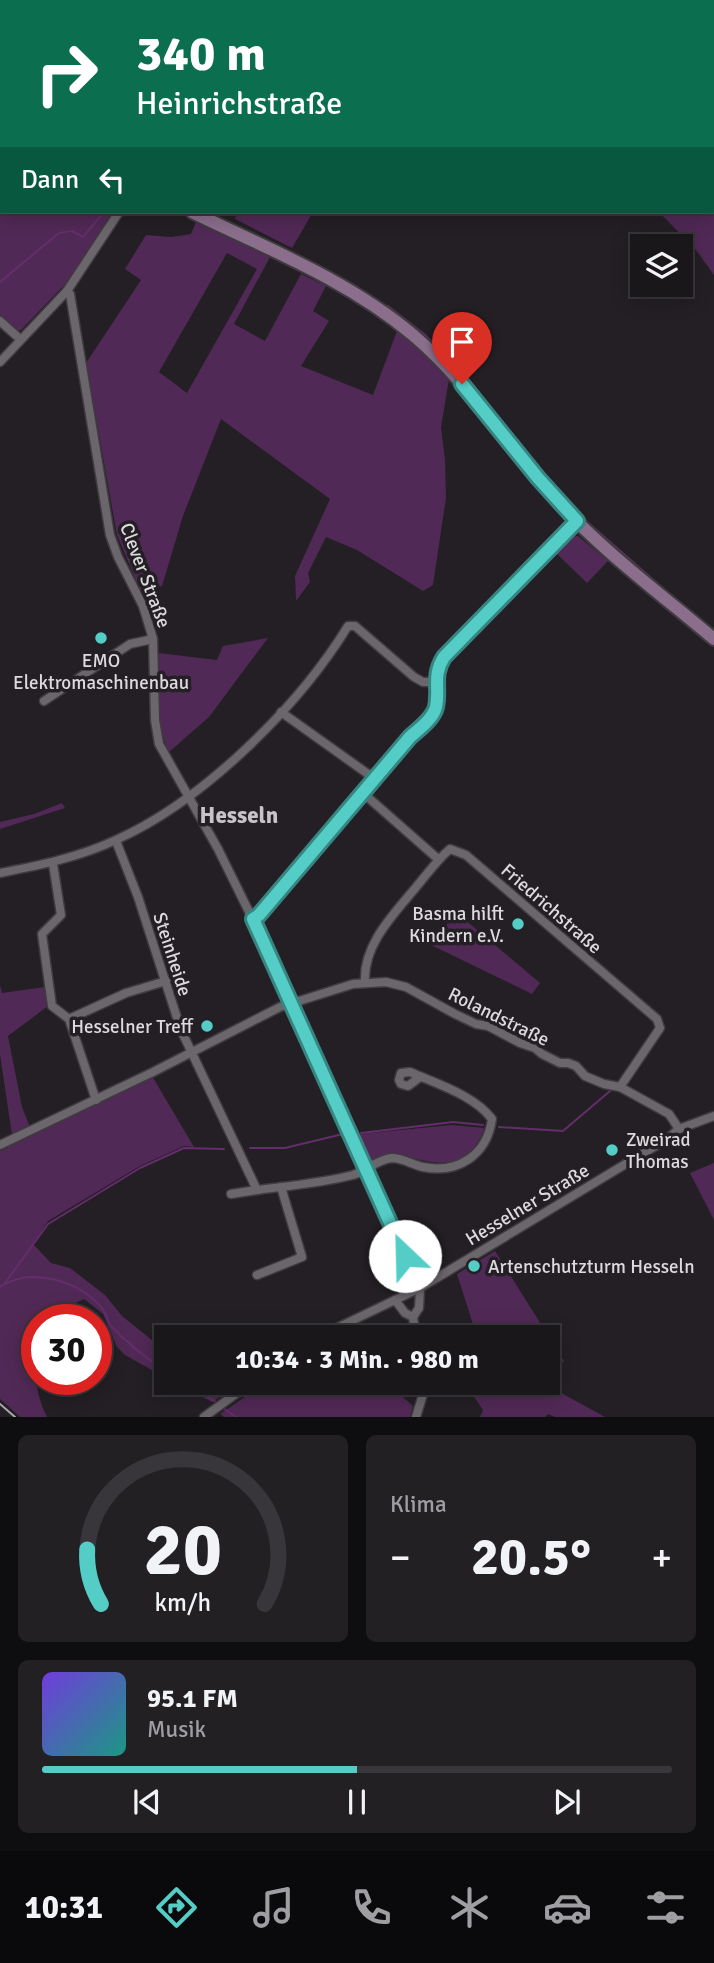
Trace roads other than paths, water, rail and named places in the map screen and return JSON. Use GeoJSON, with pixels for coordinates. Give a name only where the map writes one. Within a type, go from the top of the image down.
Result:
{"type":"FeatureCollection","features":[{"type":"Feature","properties":{"kind":"main road"},"geometry":{"type":"LineString","coordinates":[[196,214],[358,295],[415,337],[462,384],[531,471],[577,521],[714,639]]}},
{"type":"Feature","properties":{"kind":"street"},"geometry":{"type":"LineString","coordinates":[[1,359],[67,291],[118,214]]}},
{"type":"Feature","properties":{"kind":"street","name":"Clever Straße"},"geometry":{"type":"LineString","coordinates":[[67,291],[70,294],[110,534],[143,606],[153,639],[159,744],[218,849],[253,919],[420,1288]]}},
{"type":"Feature","properties":{"kind":"street"},"geometry":{"type":"LineString","coordinates":[[0,321],[20,339]]}},
{"type":"Feature","properties":{"kind":"street"},"geometry":{"type":"LineString","coordinates":[[253,919],[410,737],[430,718],[436,709],[435,682],[444,657],[577,521]]}},
{"type":"Feature","properties":{"kind":"street"},"geometry":{"type":"LineString","coordinates":[[0,873],[53,863],[116,841],[188,799],[229,765],[281,712],[326,661],[348,626],[355,626],[414,677],[435,682]]}},
{"type":"Feature","properties":{"kind":"street"},"geometry":{"type":"LineString","coordinates":[[44,701],[130,644],[153,639]]}},
{"type":"Feature","properties":{"kind":"street"},"geometry":{"type":"LineString","coordinates":[[281,712],[375,779]]}},
{"type":"Feature","properties":{"kind":"street"},"geometry":{"type":"LineString","coordinates":[[363,793],[438,859],[379,934],[364,972],[365,982]]}},
{"type":"Feature","properties":{"kind":"street","name":"Steinheide"},"geometry":{"type":"LineString","coordinates":[[116,841],[138,897],[181,1030],[257,1190]]}},
{"type":"Feature","properties":{"kind":"street","name":"Friedrichstraße"},"geometry":{"type":"LineString","coordinates":[[438,859],[450,849],[466,855],[657,1019],[660,1028],[620,1087]]}},
{"type":"Feature","properties":{"kind":"street"},"geometry":{"type":"LineString","coordinates":[[53,863],[61,915],[42,934],[52,1006],[69,1018],[96,1100]]}},
{"type":"Feature","properties":{"kind":"street"},"geometry":{"type":"LineString","coordinates":[[69,1018],[126,993],[166,981]]}},
{"type":"Feature","properties":{"kind":"street","name":"Rolandstraße"},"geometry":{"type":"LineString","coordinates":[[0,1145],[291,1003],[365,982],[401,984],[476,1024],[488,1026],[529,1045],[560,1063],[576,1066],[585,1076],[620,1087],[669,1114],[679,1129]]}},
{"type":"Feature","properties":{"kind":"street"},"geometry":{"type":"LineString","coordinates":[[231,1194],[353,1174],[393,1158],[420,1167],[441,1170],[460,1166],[473,1159],[490,1134],[492,1119],[485,1110],[466,1098],[420,1077]]}},
{"type":"Feature","properties":{"kind":"street","name":"Hesselner Straße"},"geometry":{"type":"LineString","coordinates":[[343,1325],[420,1288],[667,1139],[679,1129],[714,1116]]}},
{"type":"Feature","properties":{"kind":"street"},"geometry":{"type":"LineString","coordinates":[[257,1275],[302,1257],[281,1187]]}},
{"type":"Feature","properties":{"kind":"street"},"geometry":{"type":"LineString","coordinates":[[414,1325],[413,1317],[419,1308],[420,1288]]}},
{"type":"Feature","properties":{"kind":"street"},"geometry":{"type":"LineString","coordinates":[[395,1300],[405,1313],[413,1317]]}},
{"type":"Feature","properties":{"kind":"street"},"geometry":{"type":"LineString","coordinates":[[204,1417],[234,1395]]}},
{"type":"Feature","properties":{"kind":"street"},"geometry":{"type":"LineString","coordinates":[[416,1417],[423,1395]]}},
{"type":"Feature","properties":{"kind":"waterway"},"geometry":{"type":"LineString","coordinates":[[0,282],[59,233],[72,231],[83,237],[102,214]]}},
{"type":"Feature","properties":{"kind":"waterway"},"geometry":{"type":"LineString","coordinates":[[388,306],[424,334],[464,375]]}},
{"type":"Feature","properties":{"kind":"waterway"},"geometry":{"type":"LineString","coordinates":[[578,514],[681,604]]}},
{"type":"Feature","properties":{"kind":"waterway"},"geometry":{"type":"LineString","coordinates":[[499,1127],[563,1131],[610,1091]]}},
{"type":"Feature","properties":{"kind":"waterway"},"geometry":{"type":"LineString","coordinates":[[361,1133],[453,1122],[483,1125]]}},
{"type":"Feature","properties":{"kind":"waterway"},"geometry":{"type":"LineString","coordinates":[[250,1148],[285,1148],[343,1134]]}},
{"type":"Feature","properties":{"kind":"waterway"},"geometry":{"type":"LineString","coordinates":[[5,1283],[48,1224],[140,1168],[184,1148],[224,1149]]}},
{"type":"Feature","properties":{"kind":"waterway"},"geometry":{"type":"LineString","coordinates":[[0,1287],[12,1281],[40,1277],[81,1290],[102,1308],[110,1325],[124,1339],[154,1363]]}},
{"type":"Feature","properties":{"kind":"waterway"},"geometry":{"type":"LineString","coordinates":[[205,1395],[219,1404]]}},
{"type":"Feature","properties":{"kind":"waterway"},"geometry":{"type":"LineString","coordinates":[[223,1408],[236,1417]]}},
{"type":"Feature","properties":{"kind":"railway"},"geometry":{"type":"LineString","coordinates":[[0,1404],[15,1417]]}},
{"type":"Feature","properties":{"kind":"place","name":"EMO Elektromaschinenbau"},"geometry":{"type":"Point","coordinates":[101,638]}},
{"type":"Feature","properties":{"kind":"place","name":"Basma hilft Kindern e.V."},"geometry":{"type":"Point","coordinates":[518,924]}},
{"type":"Feature","properties":{"kind":"place","name":"Hesselner Treff"},"geometry":{"type":"Point","coordinates":[207,1026]}},
{"type":"Feature","properties":{"kind":"place","name":"Zweirad Thomas"},"geometry":{"type":"Point","coordinates":[612,1150]}},
{"type":"Feature","properties":{"kind":"place","name":"Artenschutzturm Hesseln"},"geometry":{"type":"Point","coordinates":[474,1266]}},
{"type":"Feature","properties":{"kind":"district","name":"Hesseln"},"geometry":{"type":"Point","coordinates":[239,815]}}]}
